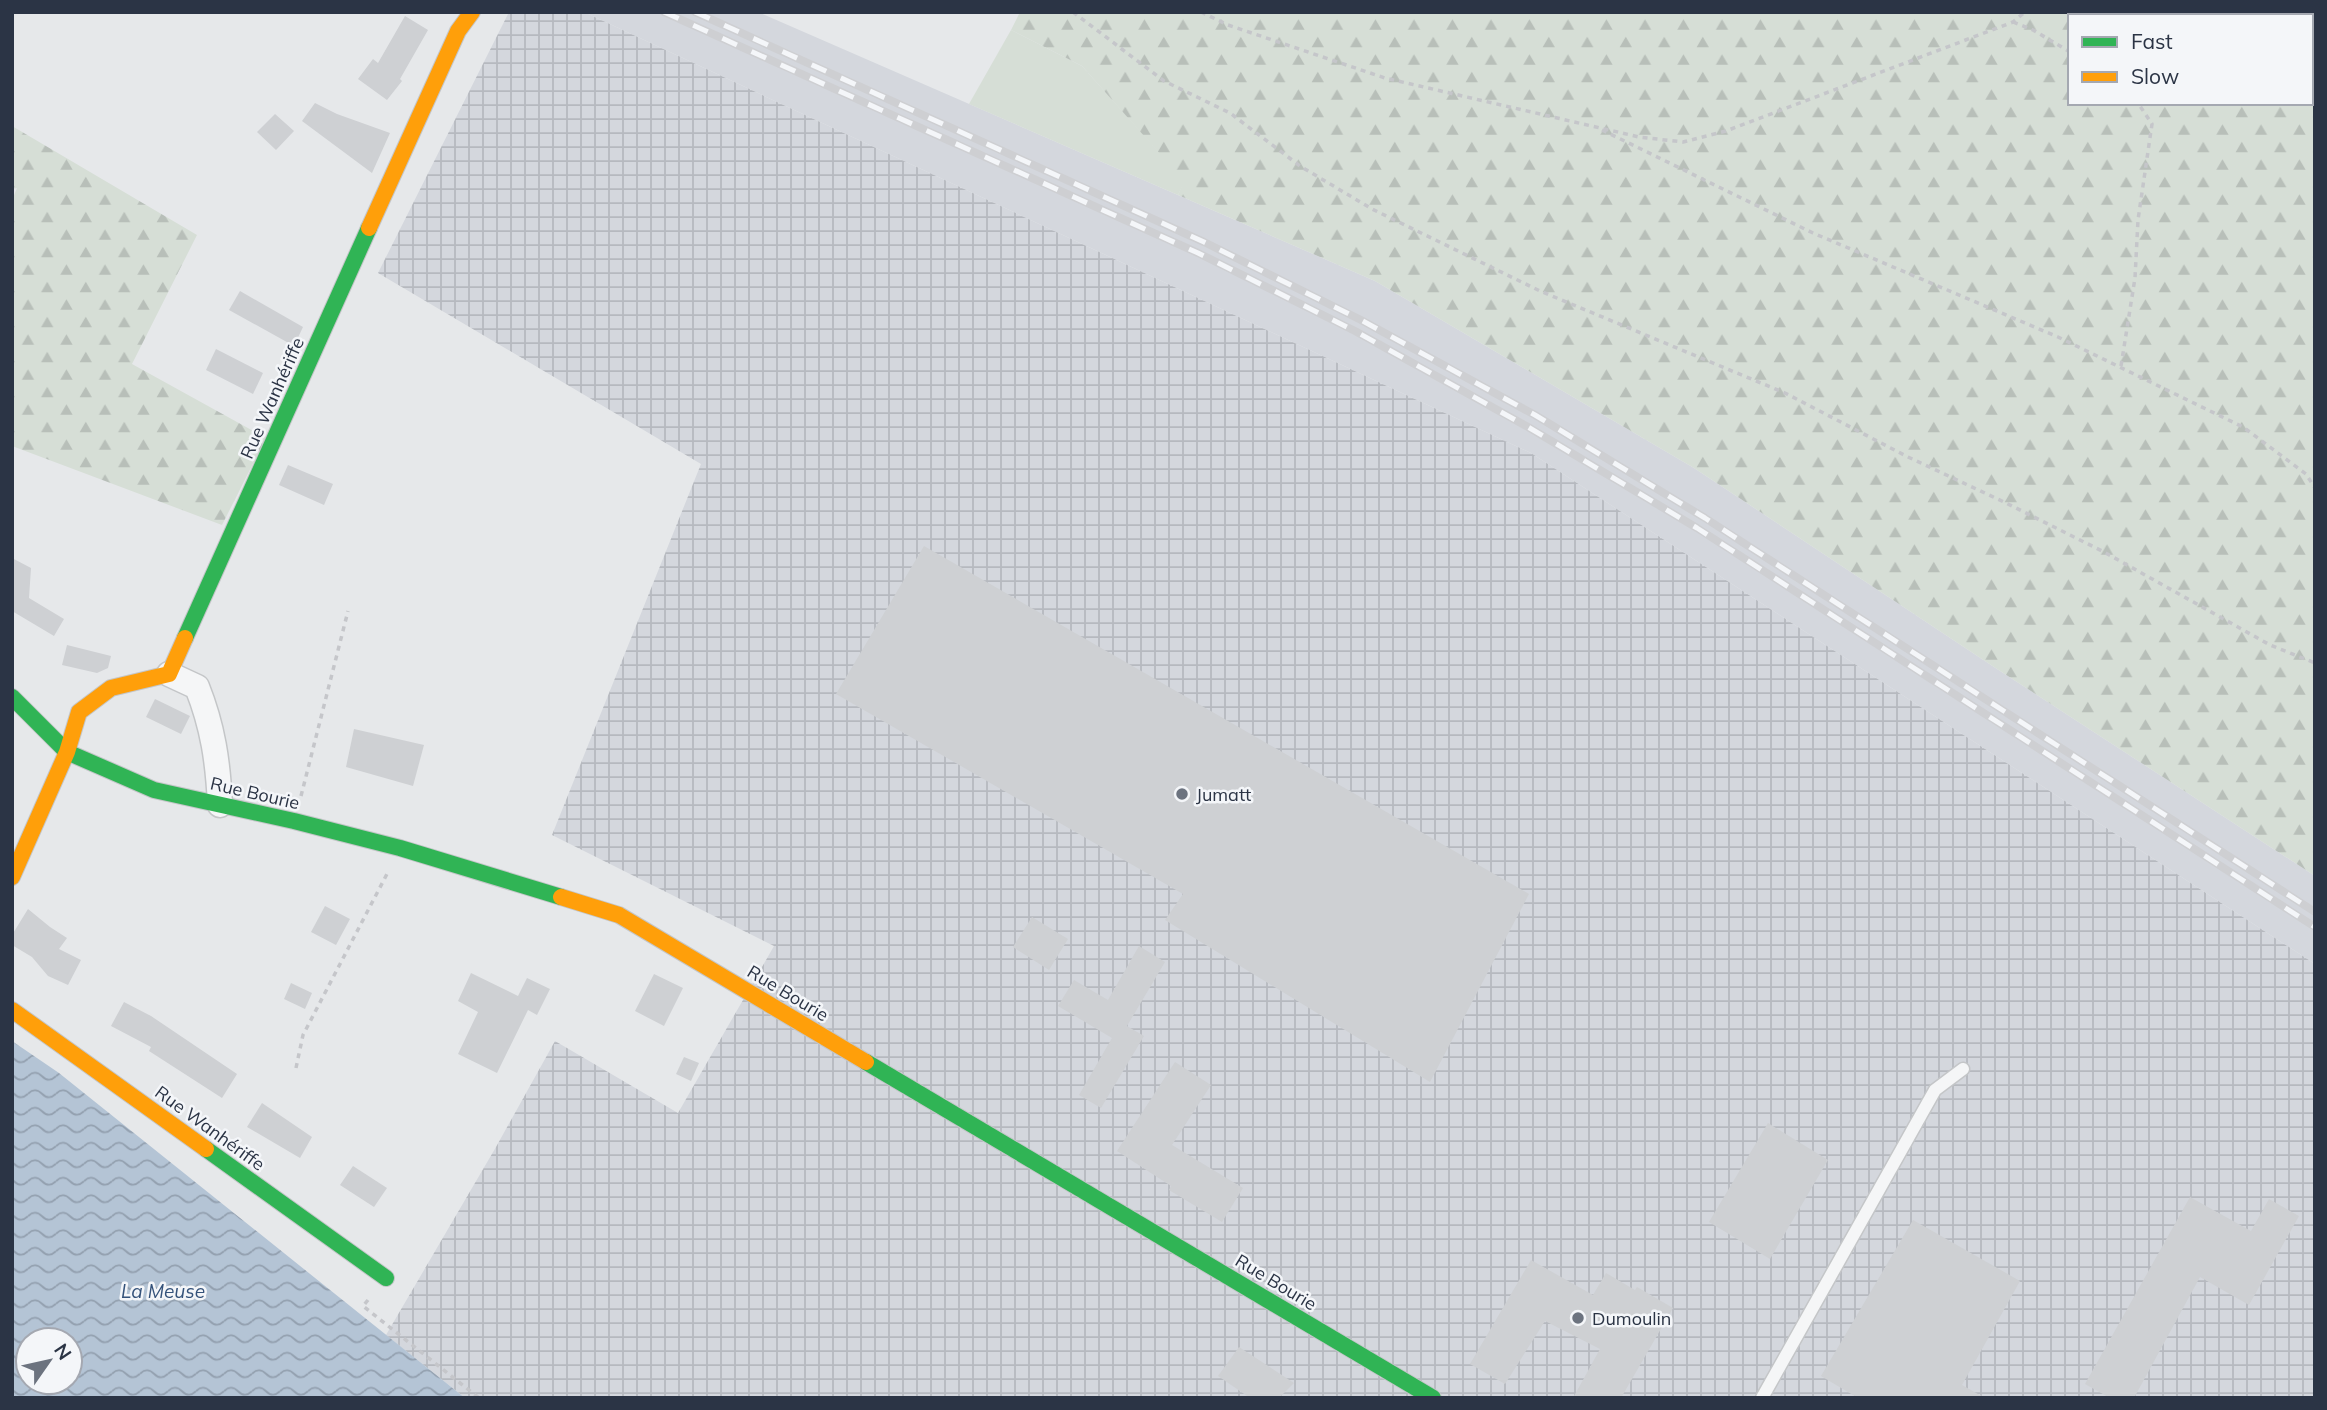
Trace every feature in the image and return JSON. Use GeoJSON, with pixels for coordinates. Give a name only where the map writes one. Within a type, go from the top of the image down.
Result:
{"type":"FeatureCollection","features":[{"type":"Feature","properties":{"kind":"main road","name":"Rue Wanhériffe"},"geometry":{"type":"LineString","coordinates":[[169,674],[458,31],[472,12]]}},
{"type":"Feature","properties":{"kind":"main road"},"geometry":{"type":"LineString","coordinates":[[12,877],[67,752],[79,712],[111,688],[169,674]]}},
{"type":"Feature","properties":{"kind":"main road"},"geometry":{"type":"LineString","coordinates":[[12,697],[67,752]]}},
{"type":"Feature","properties":{"kind":"main road","name":"Rue Bourie"},"geometry":{"type":"LineString","coordinates":[[67,752],[154,790],[400,848],[619,915],[1433,1398]]}},
{"type":"Feature","properties":{"kind":"main road","name":"Rue Wanhériffe"},"geometry":{"type":"LineString","coordinates":[[12,1010],[386,1278]]}},
{"type":"Feature","properties":{"kind":"street"},"geometry":{"type":"LineString","coordinates":[[169,674],[197,687],[210,722],[218,766],[220,804]]}},
{"type":"Feature","properties":{"kind":"lane"},"geometry":{"type":"LineString","coordinates":[[1762,1398],[1935,1090],[1963,1069]]}},
{"type":"Feature","properties":{"kind":"path"},"geometry":{"type":"LineString","coordinates":[[1073,12],[1164,81],[1230,113],[1300,166],[1372,209],[1540,291],[1785,393],[1908,457],[2104,552],[2270,645],[2315,663]]}},
{"type":"Feature","properties":{"kind":"path"},"geometry":{"type":"LineString","coordinates":[[1201,12],[1228,25],[1385,78],[1639,137],[1683,142],[1726,131],[2013,22],[2025,12]]}},
{"type":"Feature","properties":{"kind":"path"},"geometry":{"type":"LineString","coordinates":[[2013,22],[2033,30],[2068,51]]}},
{"type":"Feature","properties":{"kind":"path"},"geometry":{"type":"LineString","coordinates":[[2121,366],[2135,278],[2138,220],[2152,124],[2139,105]]}},
{"type":"Feature","properties":{"kind":"path"},"geometry":{"type":"LineString","coordinates":[[1597,127],[1813,233],[2058,337],[2243,427],[2306,474],[2315,488]]}},
{"type":"Feature","properties":{"kind":"path"},"geometry":{"type":"LineString","coordinates":[[294,821],[348,611]]}},
{"type":"Feature","properties":{"kind":"path"},"geometry":{"type":"LineString","coordinates":[[296,1069],[303,1035],[400,848]]}},
{"type":"Feature","properties":{"kind":"path"},"geometry":{"type":"LineString","coordinates":[[386,1278],[363,1306],[479,1398]]}},
{"type":"Feature","properties":{"kind":"shaded area"},"geometry":{"type":"Polygon","coordinates":[[[509,12],[584,12],[1531,453],[2315,964],[2315,1398],[465,1398],[386,1335],[555,1041],[678,1113],[774,946],[552,835],[701,464],[378,273],[509,12]]]}},
{"type":"Feature","properties":{"kind":"shaded area"},"geometry":{"type":"Polygon","coordinates":[[[584,12],[758,12],[1375,281],[1694,468],[2315,876],[2315,964],[1531,453],[584,12]]]}},
{"type":"Feature","properties":{"kind":"green space"},"geometry":{"type":"Polygon","coordinates":[[[1020,12],[2315,12],[2315,876],[1694,468],[1375,281],[1178,195],[1184,181],[1082,66],[1011,30],[1020,12]]]}},
{"type":"Feature","properties":{"kind":"green space"},"geometry":{"type":"Polygon","coordinates":[[[1011,30],[1082,66],[1185,181],[1178,195],[969,104],[1011,30]]]}},
{"type":"Feature","properties":{"kind":"green space"},"geometry":{"type":"Polygon","coordinates":[[[12,126],[197,235],[132,364],[266,438],[222,525],[12,446],[12,200],[17,188],[12,189],[12,126]]]}},
{"type":"Feature","properties":{"kind":"water","name":"La Meuse"},"geometry":{"type":"Polygon","coordinates":[[[12,1041],[59,1073],[465,1398],[12,1398],[12,1041]]]}},
{"type":"Feature","properties":{"kind":"building"},"geometry":{"type":"Polygon","coordinates":[[[405,16],[428,30],[400,79],[402,81],[387,100],[358,79],[373,59],[378,63],[405,16]]]}},
{"type":"Feature","properties":{"kind":"building"},"geometry":{"type":"Polygon","coordinates":[[[315,103],[390,133],[372,173],[302,121],[315,103]]]}},
{"type":"Feature","properties":{"kind":"building"},"geometry":{"type":"Polygon","coordinates":[[[275,114],[294,131],[276,150],[257,132],[275,114]]]}},
{"type":"Feature","properties":{"kind":"building"},"geometry":{"type":"Polygon","coordinates":[[[240,291],[303,327],[294,346],[229,310],[240,291]]]}},
{"type":"Feature","properties":{"kind":"building"},"geometry":{"type":"Polygon","coordinates":[[[216,349],[263,373],[253,394],[206,370],[216,349]]]}},
{"type":"Feature","properties":{"kind":"building"},"geometry":{"type":"Polygon","coordinates":[[[288,465],[333,484],[324,505],[279,485],[288,465]]]}},
{"type":"Feature","properties":{"kind":"building","name":"Jumatt"},"geometry":{"type":"Polygon","coordinates":[[[924,546],[1529,894],[1430,1082],[1165,920],[1183,894],[836,694],[924,546]]]}},
{"type":"Feature","properties":{"kind":"building"},"geometry":{"type":"Polygon","coordinates":[[[12,558],[31,568],[29,598],[64,619],[54,636],[12,611],[12,558]]]}},
{"type":"Feature","properties":{"kind":"building"},"geometry":{"type":"Polygon","coordinates":[[[67,645],[111,656],[108,668],[97,673],[62,665],[67,645]]]}},
{"type":"Feature","properties":{"kind":"building"},"geometry":{"type":"Polygon","coordinates":[[[155,699],[190,716],[181,734],[146,717],[155,699]]]}},
{"type":"Feature","properties":{"kind":"building"},"geometry":{"type":"Polygon","coordinates":[[[354,729],[424,745],[413,786],[346,767],[354,729]]]}},
{"type":"Feature","properties":{"kind":"building"},"geometry":{"type":"Polygon","coordinates":[[[325,906],[350,919],[336,945],[311,932],[325,906]]]}},
{"type":"Feature","properties":{"kind":"building"},"geometry":{"type":"Polygon","coordinates":[[[28,909],[67,938],[59,949],[81,960],[68,985],[48,976],[32,957],[12,945],[12,935],[28,909]]]}},
{"type":"Feature","properties":{"kind":"building"},"geometry":{"type":"Polygon","coordinates":[[[1032,917],[1068,939],[1049,970],[1013,947],[1032,917]]]}},
{"type":"Feature","properties":{"kind":"building"},"geometry":{"type":"Polygon","coordinates":[[[1139,946],[1165,962],[1127,1026],[1144,1036],[1101,1108],[1079,1095],[1112,1038],[1058,1006],[1074,980],[1108,1000],[1139,946]]]}},
{"type":"Feature","properties":{"kind":"building"},"geometry":{"type":"Polygon","coordinates":[[[471,973],[518,996],[527,978],[550,989],[537,1015],[528,1010],[497,1073],[458,1054],[478,1012],[458,1001],[471,973]]]}},
{"type":"Feature","properties":{"kind":"building"},"geometry":{"type":"Polygon","coordinates":[[[654,974],[683,988],[664,1026],[635,1011],[654,974]]]}},
{"type":"Feature","properties":{"kind":"building"},"geometry":{"type":"Polygon","coordinates":[[[291,983],[312,993],[305,1009],[284,999],[291,983]]]}},
{"type":"Feature","properties":{"kind":"building"},"geometry":{"type":"Polygon","coordinates":[[[124,1002],[151,1016],[237,1074],[222,1098],[149,1051],[151,1047],[111,1026],[124,1002]]]}},
{"type":"Feature","properties":{"kind":"building"},"geometry":{"type":"Polygon","coordinates":[[[684,1057],[699,1063],[691,1081],[676,1074],[684,1057]]]}},
{"type":"Feature","properties":{"kind":"building"},"geometry":{"type":"Polygon","coordinates":[[[1175,1062],[1211,1085],[1172,1145],[1243,1188],[1222,1222],[1169,1190],[1171,1186],[1117,1151],[1175,1062]]]}},
{"type":"Feature","properties":{"kind":"building"},"geometry":{"type":"Polygon","coordinates":[[[262,1103],[312,1137],[300,1158],[247,1127],[262,1103]]]}},
{"type":"Feature","properties":{"kind":"building"},"geometry":{"type":"Polygon","coordinates":[[[1768,1123],[1828,1160],[1770,1259],[1709,1222],[1768,1123]]]}},
{"type":"Feature","properties":{"kind":"building"},"geometry":{"type":"Polygon","coordinates":[[[353,1166],[387,1188],[374,1207],[340,1185],[353,1166]]]}},
{"type":"Feature","properties":{"kind":"building"},"geometry":{"type":"Polygon","coordinates":[[[2190,1197],[2251,1231],[2269,1199],[2299,1216],[2249,1305],[2200,1277],[2134,1398],[2110,1398],[2085,1384],[2190,1197]]]}},
{"type":"Feature","properties":{"kind":"building"},"geometry":{"type":"Polygon","coordinates":[[[1913,1220],[2020,1281],[1962,1385],[1985,1398],[1858,1398],[1821,1376],[1913,1220]]]}},
{"type":"Feature","properties":{"kind":"building"},"geometry":{"type":"Polygon","coordinates":[[[1531,1260],[1593,1295],[1606,1273],[1673,1308],[1621,1398],[1573,1398],[1600,1349],[1545,1321],[1505,1384],[1470,1364],[1531,1260]]]}},
{"type":"Feature","properties":{"kind":"building"},"geometry":{"type":"Polygon","coordinates":[[[1239,1347],[1294,1383],[1279,1398],[1250,1398],[1218,1376],[1239,1347]]]}},
{"type":"Feature","properties":{"kind":"railway"},"geometry":{"type":"LineString","coordinates":[[664,12],[1198,253],[1355,331],[1528,427],[1697,528],[2315,927]]}},
{"type":"Feature","properties":{"kind":"railway"},"geometry":{"type":"LineString","coordinates":[[695,12],[1204,242],[1361,320],[1535,415],[1705,518],[2315,912]]}},
{"type":"Feature","properties":{"kind":"traffic: fast"},"geometry":{"type":"LineString","coordinates":[[185,638],[369,228]]}},
{"type":"Feature","properties":{"kind":"traffic: fast"},"geometry":{"type":"LineString","coordinates":[[12,697],[67,752],[154,790],[400,848],[561,897]]}},
{"type":"Feature","properties":{"kind":"traffic: fast"},"geometry":{"type":"LineString","coordinates":[[866,1062],[1433,1398]]}},
{"type":"Feature","properties":{"kind":"traffic: fast"},"geometry":{"type":"LineString","coordinates":[[206,1149],[386,1278]]}},
{"type":"Feature","properties":{"kind":"traffic: slow"},"geometry":{"type":"LineString","coordinates":[[369,228],[458,31],[472,12]]}},
{"type":"Feature","properties":{"kind":"traffic: slow"},"geometry":{"type":"LineString","coordinates":[[12,877],[67,752],[79,712],[111,688],[169,674],[185,638]]}},
{"type":"Feature","properties":{"kind":"traffic: slow"},"geometry":{"type":"LineString","coordinates":[[561,897],[619,915],[866,1062]]}},
{"type":"Feature","properties":{"kind":"traffic: slow"},"geometry":{"type":"LineString","coordinates":[[12,1010],[206,1149]]}},
{"type":"Feature","properties":{"kind":"place","name":"Jumatt"},"geometry":{"type":"Point","coordinates":[1182,794]}},
{"type":"Feature","properties":{"kind":"place","name":"Dumoulin"},"geometry":{"type":"Point","coordinates":[1578,1318]}}]}
